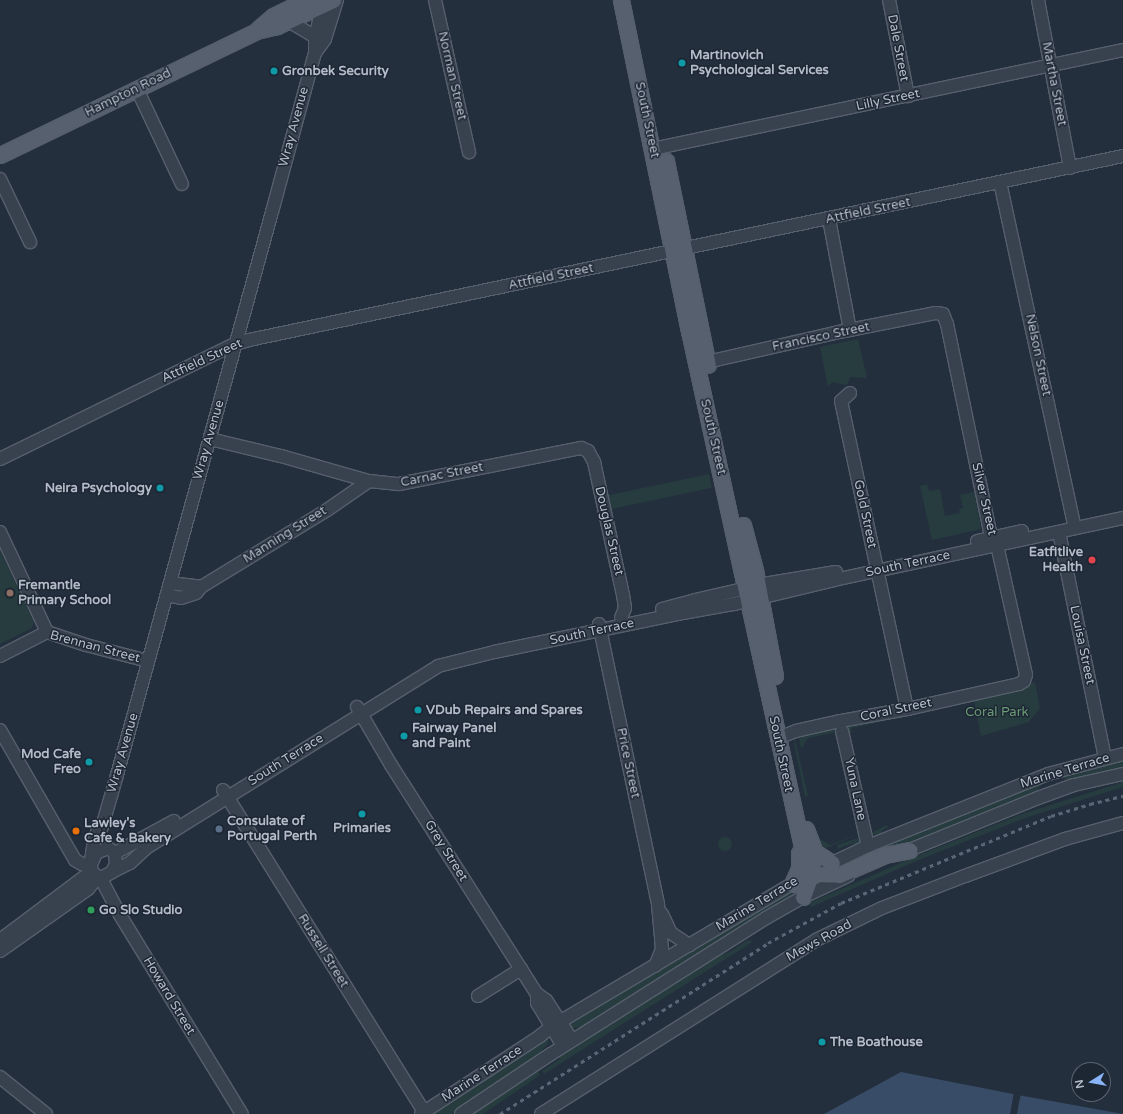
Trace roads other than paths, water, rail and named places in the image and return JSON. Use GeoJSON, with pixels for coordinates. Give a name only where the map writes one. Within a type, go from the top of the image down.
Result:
{"type":"FeatureCollection","features":[{"type":"Feature","properties":{"kind":"main road","name":"Hampton Road"},"geometry":{"type":"LineString","coordinates":[[256,31],[273,16],[306,0]]}},
{"type":"Feature","properties":{"kind":"main road","name":"South Street"},"geometry":{"type":"LineString","coordinates":[[621,0],[658,148]]}},
{"type":"Feature","properties":{"kind":"main road","name":"South Street"},"geometry":{"type":"LineString","coordinates":[[632,0],[658,148],[679,250],[783,736],[802,831],[806,865],[812,872]]}},
{"type":"Feature","properties":{"kind":"main road","name":"Hampton Road"},"geometry":{"type":"LineString","coordinates":[[0,155],[256,31],[283,23],[329,1]]}},
{"type":"Feature","properties":{"kind":"main road","name":"South Street"},"geometry":{"type":"LineString","coordinates":[[679,250],[707,362],[753,594]]}},
{"type":"Feature","properties":{"kind":"main road"},"geometry":{"type":"LineString","coordinates":[[802,831],[815,852],[832,863]]}},
{"type":"Feature","properties":{"kind":"main road"},"geometry":{"type":"LineString","coordinates":[[792,884],[799,868],[802,831]]}},
{"type":"Feature","properties":{"kind":"main road"},"geometry":{"type":"LineString","coordinates":[[803,897],[812,872],[822,874],[839,874],[885,855],[910,850]]}},
{"type":"Feature","properties":{"kind":"street","name":"Norman Street"},"geometry":{"type":"LineString","coordinates":[[435,0],[469,152]]}},
{"type":"Feature","properties":{"kind":"street","name":"Dale Street"},"geometry":{"type":"LineString","coordinates":[[889,0],[908,96]]}},
{"type":"Feature","properties":{"kind":"street","name":"Martha Street"},"geometry":{"type":"LineString","coordinates":[[1038,0],[1070,168]]}},
{"type":"Feature","properties":{"kind":"street","name":"Wray Avenue"},"geometry":{"type":"LineString","coordinates":[[94,870],[94,842],[97,832],[102,827],[167,595],[315,53],[315,37],[329,1]]}},
{"type":"Feature","properties":{"kind":"street","name":"Wray Avenue"},"geometry":{"type":"LineString","coordinates":[[315,53],[325,39],[329,1]]}},
{"type":"Feature","properties":{"kind":"street"},"geometry":{"type":"LineString","coordinates":[[283,23],[292,24],[315,37]]}},
{"type":"Feature","properties":{"kind":"street","name":"Lilly Street"},"geometry":{"type":"LineString","coordinates":[[658,148],[1123,50]]}},
{"type":"Feature","properties":{"kind":"street"},"geometry":{"type":"LineString","coordinates":[[137,89],[182,184]]}},
{"type":"Feature","properties":{"kind":"street","name":"Attfield Street"},"geometry":{"type":"LineString","coordinates":[[0,459],[235,344],[1123,156]]}},
{"type":"Feature","properties":{"kind":"street"},"geometry":{"type":"LineString","coordinates":[[0,179],[30,242]]}},
{"type":"Feature","properties":{"kind":"street","name":"Nelson Street"},"geometry":{"type":"LineString","coordinates":[[1000,182],[1074,524]]}},
{"type":"Feature","properties":{"kind":"street"},"geometry":{"type":"LineString","coordinates":[[829,219],[850,330]]}},
{"type":"Feature","properties":{"kind":"street","name":"Francisco Street"},"geometry":{"type":"LineString","coordinates":[[707,362],[850,330],[936,313]]}},
{"type":"Feature","properties":{"kind":"street","name":"Silver Street"},"geometry":{"type":"LineString","coordinates":[[936,313],[943,314],[947,324],[994,542],[1026,675],[1023,682],[1016,684]]}},
{"type":"Feature","properties":{"kind":"street","name":"Gold Street"},"geometry":{"type":"LineString","coordinates":[[850,393],[841,401],[907,709]]}},
{"type":"Feature","properties":{"kind":"street","name":"Carnac Street"},"geometry":{"type":"LineString","coordinates":[[210,439],[281,456],[369,481],[399,484],[581,448]]}},
{"type":"Feature","properties":{"kind":"street","name":"Douglas Street"},"geometry":{"type":"LineString","coordinates":[[581,448],[588,451],[594,462],[625,602],[625,608],[620,618]]}},
{"type":"Feature","properties":{"kind":"street","name":"Manning Street"},"geometry":{"type":"LineString","coordinates":[[167,595],[181,598],[196,593],[200,587],[327,510],[369,481]]}},
{"type":"Feature","properties":{"kind":"street","name":"South Terrace"},"geometry":{"type":"LineString","coordinates":[[225,794],[162,828],[111,851],[96,853],[94,870],[112,872],[130,863],[146,848],[225,794],[359,710],[438,666],[599,626],[994,542],[1074,524],[1123,510]]}},
{"type":"Feature","properties":{"kind":"street","name":"South Terrace"},"geometry":{"type":"LineString","coordinates":[[994,542],[1059,532],[1074,524],[1123,518]]}},
{"type":"Feature","properties":{"kind":"street"},"geometry":{"type":"LineString","coordinates":[[0,532],[47,632]]}},
{"type":"Feature","properties":{"kind":"street","name":"Louisa Street"},"geometry":{"type":"LineString","coordinates":[[1059,532],[1105,758]]}},
{"type":"Feature","properties":{"kind":"street"},"geometry":{"type":"LineString","coordinates":[[170,583],[200,587]]}},
{"type":"Feature","properties":{"kind":"street","name":"South Terrace"},"geometry":{"type":"LineString","coordinates":[[599,626],[620,618],[753,594]]}},
{"type":"Feature","properties":{"kind":"street","name":"Price Street"},"geometry":{"type":"LineString","coordinates":[[599,626],[658,904],[662,949],[655,966]]}},
{"type":"Feature","properties":{"kind":"street","name":"Brennan Street"},"geometry":{"type":"LineString","coordinates":[[0,656],[47,632],[86,645],[148,661]]}},
{"type":"Feature","properties":{"kind":"street","name":"Coral Street"},"geometry":{"type":"LineString","coordinates":[[783,736],[796,731],[840,721],[907,709],[1016,684]]}},
{"type":"Feature","properties":{"kind":"street","name":"Grey Street"},"geometry":{"type":"LineString","coordinates":[[359,710],[391,765],[537,994],[538,1004],[555,1024],[567,1043]]}},
{"type":"Feature","properties":{"kind":"street"},"geometry":{"type":"LineString","coordinates":[[0,730],[75,860],[94,870],[5,936],[0,951]]}},
{"type":"Feature","properties":{"kind":"street","name":"Yuna Lane"},"geometry":{"type":"LineString","coordinates":[[842,731],[868,846]]}},
{"type":"Feature","properties":{"kind":"street","name":"Marine Terrace"},"geometry":{"type":"LineString","coordinates":[[422,1113],[540,1036],[555,1024],[812,872],[868,846],[1048,774],[1123,754]]}},
{"type":"Feature","properties":{"kind":"street","name":"Marine Terrace"},"geometry":{"type":"LineString","coordinates":[[462,1114],[567,1043],[766,918],[803,897],[910,850],[1038,798],[1074,785],[1123,774]]}},
{"type":"Feature","properties":{"kind":"street","name":"Russell Street"},"geometry":{"type":"LineString","coordinates":[[225,794],[422,1113]]}},
{"type":"Feature","properties":{"kind":"street","name":"Mews Road"},"geometry":{"type":"LineString","coordinates":[[542,1114],[816,940],[882,908],[965,876],[1065,839],[1123,823]]}},
{"type":"Feature","properties":{"kind":"street"},"geometry":{"type":"LineString","coordinates":[[102,827],[116,864],[112,872]]}},
{"type":"Feature","properties":{"kind":"street","name":"Howard Street"},"geometry":{"type":"LineString","coordinates":[[94,870],[242,1114]]}},
{"type":"Feature","properties":{"kind":"street","name":"Price Street"},"geometry":{"type":"LineString","coordinates":[[658,904],[671,933],[689,945]]}},
{"type":"Feature","properties":{"kind":"street"},"geometry":{"type":"LineString","coordinates":[[478,996],[521,969]]}},
{"type":"Feature","properties":{"kind":"street"},"geometry":{"type":"LineString","coordinates":[[0,1077],[46,1114]]}},
{"type":"Feature","properties":{"kind":"water"},"geometry":{"type":"Polygon","coordinates":[[[901,1072],[1018,1095],[1123,1114],[824,1114],[901,1072]]]}},
{"type":"Feature","properties":{"kind":"railway"},"geometry":{"type":"LineString","coordinates":[[500,1114],[768,943],[841,903],[1051,816],[1123,796]]}},
{"type":"Feature","properties":{"kind":"place","name":"Martinovich Psychological Services"},"geometry":{"type":"Point","coordinates":[682,63]}},
{"type":"Feature","properties":{"kind":"place","name":"Gronbek Security"},"geometry":{"type":"Point","coordinates":[274,71]}},
{"type":"Feature","properties":{"kind":"place","name":"Neira Psychology"},"geometry":{"type":"Point","coordinates":[160,488]}},
{"type":"Feature","properties":{"kind":"place","name":"Eatfitlive Health"},"geometry":{"type":"Point","coordinates":[1092,560]}},
{"type":"Feature","properties":{"kind":"place","name":"Fremantle Primary School"},"geometry":{"type":"Point","coordinates":[10,593]}},
{"type":"Feature","properties":{"kind":"place","name":"VDub Repairs and Spares"},"geometry":{"type":"Point","coordinates":[418,710]}},
{"type":"Feature","properties":{"kind":"place","name":"Fairway Panel and Paint"},"geometry":{"type":"Point","coordinates":[404,736]}},
{"type":"Feature","properties":{"kind":"place","name":"Mod Cafe Freo"},"geometry":{"type":"Point","coordinates":[89,762]}},
{"type":"Feature","properties":{"kind":"place","name":"Primaries"},"geometry":{"type":"Point","coordinates":[362,814]}},
{"type":"Feature","properties":{"kind":"place","name":"Consulate of Portugal Perth"},"geometry":{"type":"Point","coordinates":[219,829]}},
{"type":"Feature","properties":{"kind":"place","name":"Lawley's Cafe & Bakery"},"geometry":{"type":"Point","coordinates":[76,831]}},
{"type":"Feature","properties":{"kind":"place","name":"Go Slo Studio"},"geometry":{"type":"Point","coordinates":[91,910]}},
{"type":"Feature","properties":{"kind":"place","name":"The Boathouse"},"geometry":{"type":"Point","coordinates":[822,1042]}},
{"type":"Feature","properties":{"kind":"park label","name":"Coral Park"},"geometry":{"type":"Point","coordinates":[997,712]}}]}
